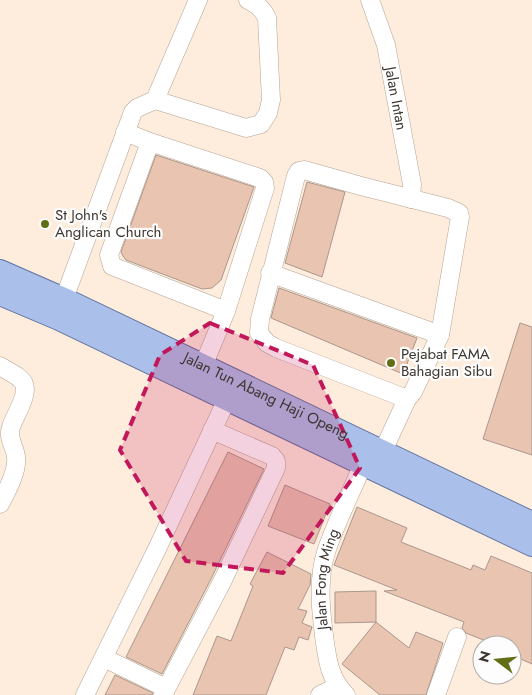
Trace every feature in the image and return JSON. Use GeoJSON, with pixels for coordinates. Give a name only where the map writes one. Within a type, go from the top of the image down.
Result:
{"type":"FeatureCollection","features":[{"type":"Feature","properties":{"kind":"main road","name":"Jalan Tun Abang Haji Openg"},"geometry":{"type":"LineString","coordinates":[[0,271],[64,299],[532,523]]}},
{"type":"Feature","properties":{"kind":"main road","name":"Jalan Tun Abang Haji Openg"},"geometry":{"type":"LineString","coordinates":[[2,298],[56,318],[532,545]]}},
{"type":"Feature","properties":{"kind":"street"},"geometry":{"type":"LineString","coordinates":[[64,299],[134,110],[155,100],[198,0]]}},
{"type":"Feature","properties":{"kind":"street"},"geometry":{"type":"LineString","coordinates":[[155,100],[246,128],[261,124],[268,113],[271,100],[267,18],[264,11],[248,0]]}},
{"type":"Feature","properties":{"kind":"street","name":"Jalan Intan"},"geometry":{"type":"LineString","coordinates":[[370,0],[386,45],[412,184],[410,199]]}},
{"type":"Feature","properties":{"kind":"street"},"geometry":{"type":"LineString","coordinates":[[125,132],[260,178],[264,182],[265,188],[226,311],[203,366]]}},
{"type":"Feature","properties":{"kind":"street"},"geometry":{"type":"LineString","coordinates":[[150,142],[109,255],[112,266],[226,311]]}},
{"type":"Feature","properties":{"kind":"street"},"geometry":{"type":"LineString","coordinates":[[383,451],[440,335],[460,217],[459,212],[454,209],[304,170],[299,171],[296,176],[270,273],[260,318],[259,333],[266,343],[276,348],[407,399]]}},
{"type":"Feature","properties":{"kind":"street"},"geometry":{"type":"LineString","coordinates":[[270,273],[440,335]]}},
{"type":"Feature","properties":{"kind":"street"},"geometry":{"type":"LineString","coordinates":[[0,366],[20,379],[25,385],[25,392],[10,429],[9,439],[16,457],[9,486],[0,504]]}},
{"type":"Feature","properties":{"kind":"street"},"geometry":{"type":"LineString","coordinates":[[85,695],[227,399]]}},
{"type":"Feature","properties":{"kind":"street"},"geometry":{"type":"LineString","coordinates":[[104,658],[165,692],[223,580],[276,468],[276,461],[272,456],[212,430]]}},
{"type":"Feature","properties":{"kind":"street","name":"Jalan Fong Ming"},"geometry":{"type":"LineString","coordinates":[[342,691],[333,679],[328,665],[321,616],[321,586],[326,553],[363,464]]}},
{"type":"Feature","properties":{"kind":"street"},"geometry":{"type":"LineString","coordinates":[[436,695],[457,637]]}},
{"type":"Feature","properties":{"kind":"street"},"geometry":{"type":"LineString","coordinates":[[320,695],[342,691]]}},
{"type":"Feature","properties":{"kind":"highlighted area"},"geometry":{"type":"Polygon","coordinates":[[[210,323],[313,365],[360,468],[283,573],[186,561],[120,450],[160,355],[210,323]]]}},
{"type":"Feature","properties":{"kind":"building"},"geometry":{"type":"Polygon","coordinates":[[[156,155],[254,187],[221,280],[212,288],[202,289],[126,260],[121,252],[156,155]]]}},
{"type":"Feature","properties":{"kind":"building"},"geometry":{"type":"Polygon","coordinates":[[[307,182],[345,192],[322,277],[285,263],[307,182]]]}},
{"type":"Feature","properties":{"kind":"building"},"geometry":{"type":"Polygon","coordinates":[[[279,288],[417,338],[403,374],[271,318],[279,288]]]}},
{"type":"Feature","properties":{"kind":"building"},"geometry":{"type":"Polygon","coordinates":[[[520,323],[532,327],[532,455],[483,439],[520,323]]]}},
{"type":"Feature","properties":{"kind":"building"},"geometry":{"type":"Polygon","coordinates":[[[228,452],[264,469],[211,579],[162,674],[126,657],[228,452]]]}},
{"type":"Feature","properties":{"kind":"building"},"geometry":{"type":"Polygon","coordinates":[[[285,485],[330,504],[314,544],[268,526],[285,485]]]}},
{"type":"Feature","properties":{"kind":"building"},"geometry":{"type":"Polygon","coordinates":[[[357,507],[407,528],[401,542],[471,570],[473,565],[485,570],[491,556],[532,573],[532,664],[522,660],[522,635],[472,635],[466,633],[462,628],[464,622],[384,591],[397,590],[334,565],[357,507]]]}},
{"type":"Feature","properties":{"kind":"building"},"geometry":{"type":"Polygon","coordinates":[[[267,552],[311,574],[310,585],[298,609],[307,611],[302,623],[312,627],[308,640],[299,637],[294,650],[285,647],[266,695],[193,695],[217,636],[231,641],[253,586],[250,584],[267,552]]]}},
{"type":"Feature","properties":{"kind":"building"},"geometry":{"type":"Polygon","coordinates":[[[376,591],[376,622],[335,623],[335,592],[376,591]]]}},
{"type":"Feature","properties":{"kind":"building"},"geometry":{"type":"Polygon","coordinates":[[[376,622],[409,648],[416,632],[443,643],[426,695],[380,695],[342,664],[376,622]]]}},
{"type":"Feature","properties":{"kind":"building"},"geometry":{"type":"Polygon","coordinates":[[[115,675],[153,693],[152,695],[105,695],[115,675]]]}},
{"type":"Feature","properties":{"kind":"place","name":"St John's Anglican Church"},"geometry":{"type":"Point","coordinates":[45,224]}},
{"type":"Feature","properties":{"kind":"place","name":"Pejabat FAMA Bahagian Sibu"},"geometry":{"type":"Point","coordinates":[391,363]}}]}
